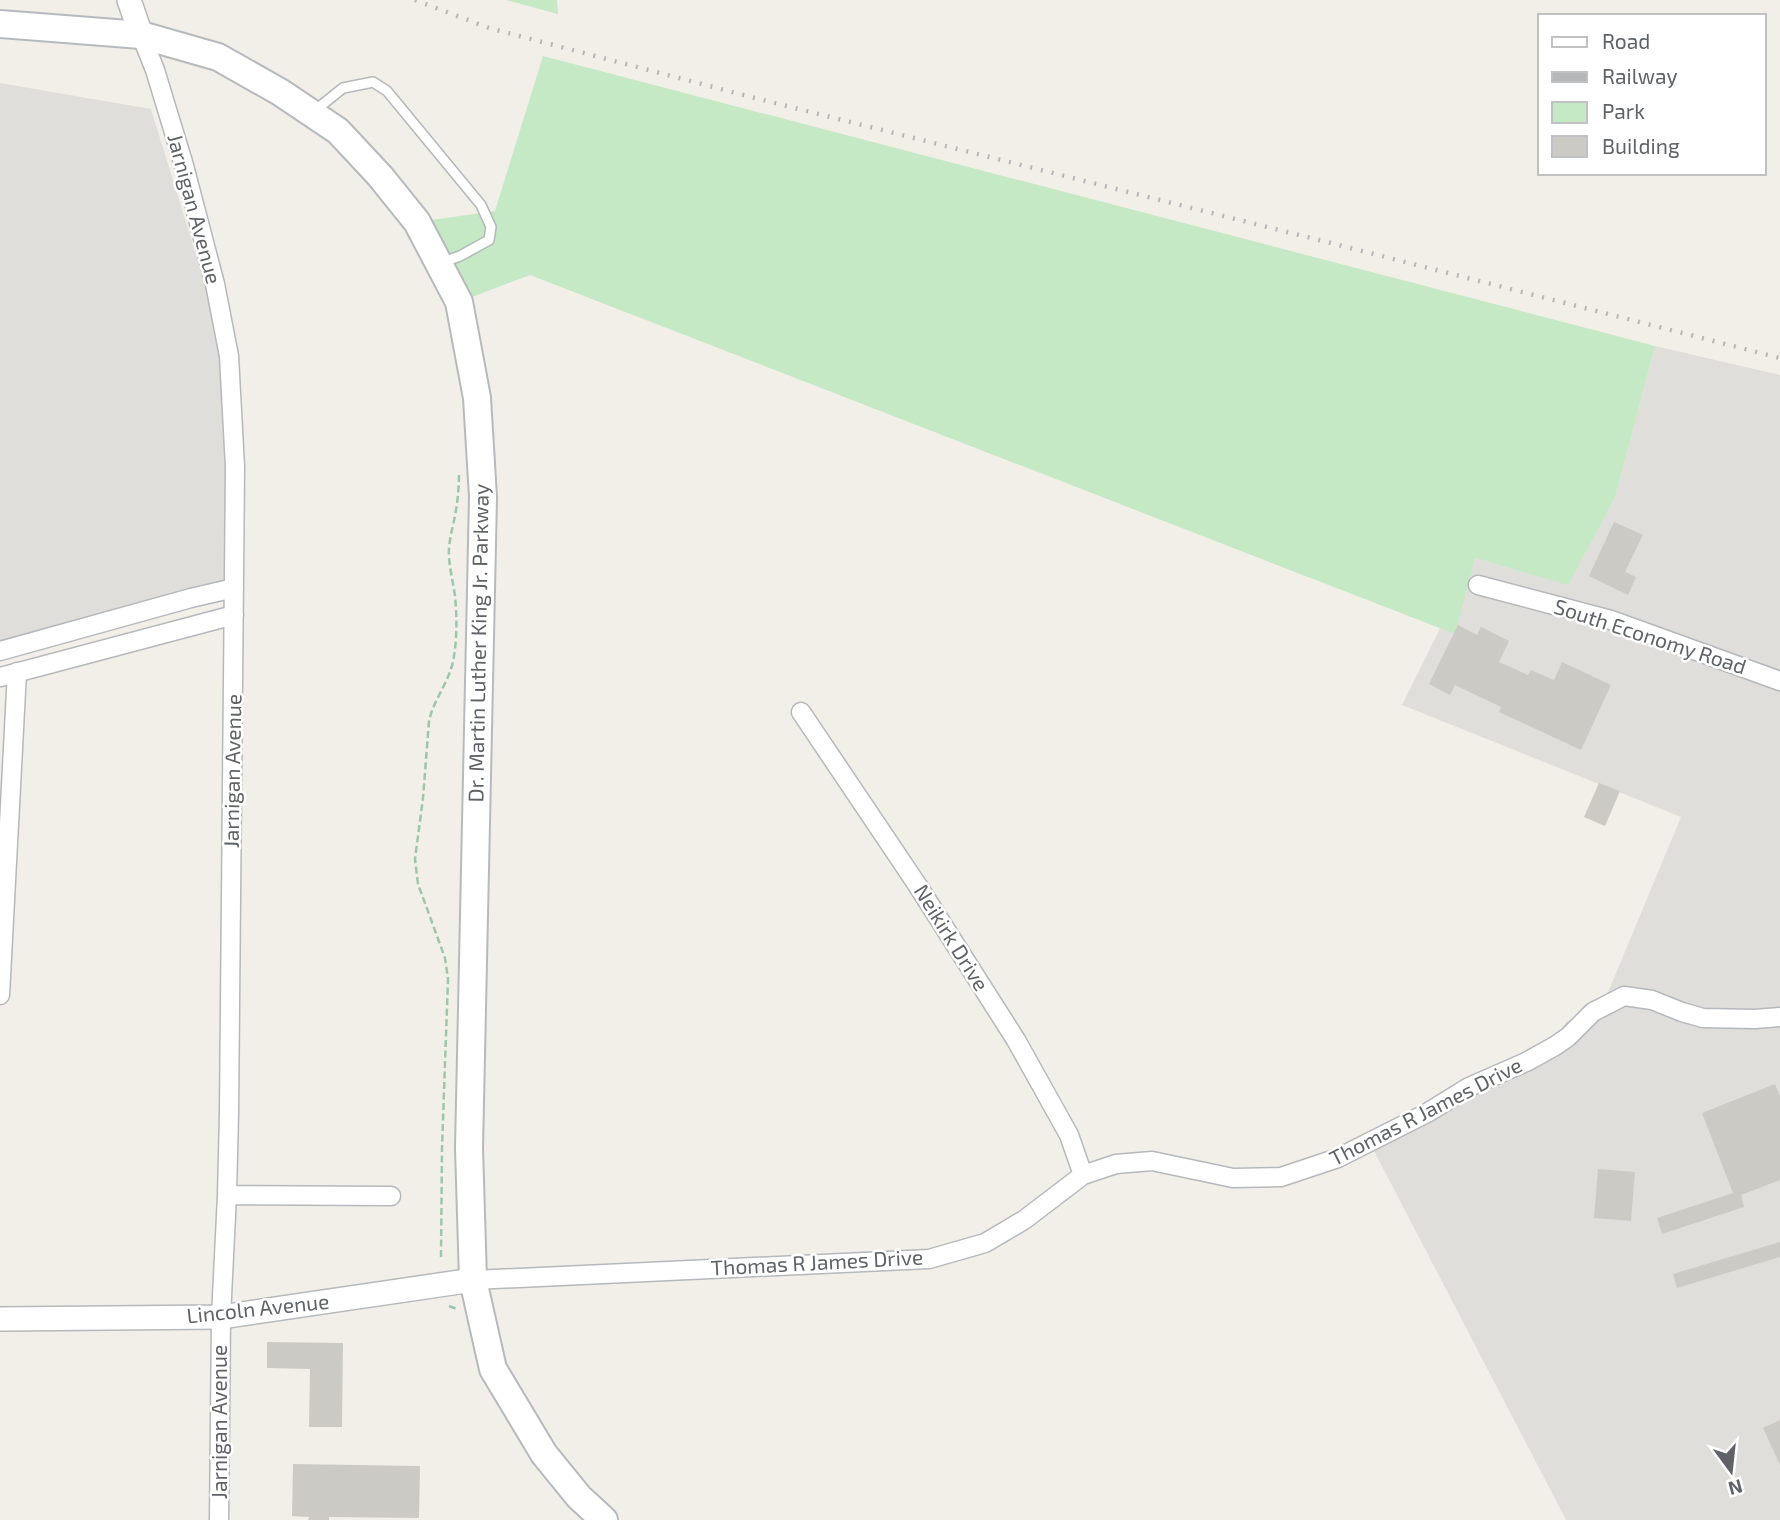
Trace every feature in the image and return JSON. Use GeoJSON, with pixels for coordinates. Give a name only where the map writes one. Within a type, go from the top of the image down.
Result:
{"type":"FeatureCollection","features":[{"type":"Feature","properties":{"kind":"main road","name":"Dr. Martin Luther King Jr. Parkway"},"geometry":{"type":"LineString","coordinates":[[0,24],[141,35],[218,57],[280,92],[338,131],[380,176],[417,222],[459,302],[477,398],[483,497],[470,1134],[473,1280],[493,1369],[544,1454],[579,1497],[604,1520]]}},
{"type":"Feature","properties":{"kind":"street"},"geometry":{"type":"LineString","coordinates":[[129,0],[141,35]]}},
{"type":"Feature","properties":{"kind":"street","name":"Jarnigan Avenue"},"geometry":{"type":"LineString","coordinates":[[141,35],[155,70],[183,162],[215,284],[229,356],[235,467],[227,1195],[221,1317],[219,1520]]}},
{"type":"Feature","properties":{"kind":"street","name":"South Economy Road"},"geometry":{"type":"LineString","coordinates":[[1478,585],[1611,620],[1780,681]]}},
{"type":"Feature","properties":{"kind":"street"},"geometry":{"type":"LineString","coordinates":[[0,651],[233,588]]}},
{"type":"Feature","properties":{"kind":"street"},"geometry":{"type":"LineString","coordinates":[[0,995],[8,674],[234,615]]}},
{"type":"Feature","properties":{"kind":"street","name":"Neikirk Drive"},"geometry":{"type":"LineString","coordinates":[[801,712],[918,886],[1016,1040],[1069,1135],[1083,1175]]}},
{"type":"Feature","properties":{"kind":"street","name":"Thomas R James Drive"},"geometry":{"type":"LineString","coordinates":[[473,1280],[929,1259],[985,1243],[1024,1220],[1083,1175],[1116,1164],[1152,1161],[1233,1178],[1281,1177],[1338,1158],[1427,1113],[1469,1087],[1555,1046],[1593,1012],[1624,996],[1652,1000],[1703,1018],[1780,1017]]}},
{"type":"Feature","properties":{"kind":"street"},"geometry":{"type":"LineString","coordinates":[[227,1195],[391,1196]]}},
{"type":"Feature","properties":{"kind":"street","name":"Lincoln Avenue"},"geometry":{"type":"LineString","coordinates":[[0,1319],[221,1317],[473,1280]]}},
{"type":"Feature","properties":{"kind":"lane"},"geometry":{"type":"LineString","coordinates":[[312,113],[343,89],[373,82],[387,91],[481,205],[491,227],[489,240],[440,264]]}},
{"type":"Feature","properties":{"kind":"path"},"geometry":{"type":"LineString","coordinates":[[440,1258],[448,979],[445,958],[418,884],[415,859],[429,721],[454,656],[456,619],[449,547],[458,497],[459,469]]}},
{"type":"Feature","properties":{"kind":"shaded area"},"geometry":{"type":"Polygon","coordinates":[[[0,83],[151,109],[213,310],[224,373],[234,588],[0,652],[0,83]]]}},
{"type":"Feature","properties":{"kind":"shaded area"},"geometry":{"type":"Polygon","coordinates":[[[1655,346],[1780,375],[1780,1520],[1566,1520],[1373,1149],[1549,1050],[1566,1022],[1604,1002],[1681,817],[1402,705],[1475,558],[1568,584],[1615,498],[1655,346]]]}},
{"type":"Feature","properties":{"kind":"green space"},"geometry":{"type":"Polygon","coordinates":[[[506,0],[557,0],[558,14],[506,0]]]}},
{"type":"Feature","properties":{"kind":"green space"},"geometry":{"type":"Polygon","coordinates":[[[543,56],[1655,346],[1615,498],[1568,585],[1475,558],[1455,634],[530,275],[459,302],[417,222],[495,211],[543,56]]]}},
{"type":"Feature","properties":{"kind":"building"},"geometry":{"type":"Polygon","coordinates":[[[1614,522],[1643,535],[1625,572],[1636,577],[1628,595],[1589,576],[1614,522]]]}},
{"type":"Feature","properties":{"kind":"building"},"geometry":{"type":"Polygon","coordinates":[[[1458,625],[1477,635],[1481,627],[1509,641],[1499,662],[1528,675],[1531,670],[1554,680],[1562,662],[1611,685],[1581,750],[1499,712],[1501,707],[1455,685],[1450,695],[1429,684],[1458,625]]]}},
{"type":"Feature","properties":{"kind":"building"},"geometry":{"type":"Polygon","coordinates":[[[1599,783],[1620,791],[1605,826],[1584,817],[1599,783]]]}},
{"type":"Feature","properties":{"kind":"building"},"geometry":{"type":"Polygon","coordinates":[[[1775,1084],[1780,1096],[1780,1180],[1741,1195],[1744,1207],[1662,1234],[1657,1218],[1733,1193],[1702,1113],[1775,1084]]]}},
{"type":"Feature","properties":{"kind":"building"},"geometry":{"type":"Polygon","coordinates":[[[1598,1169],[1635,1172],[1631,1221],[1594,1218],[1598,1169]]]}},
{"type":"Feature","properties":{"kind":"building"},"geometry":{"type":"Polygon","coordinates":[[[1780,1242],[1780,1257],[1677,1288],[1673,1274],[1780,1242]]]}},
{"type":"Feature","properties":{"kind":"building"},"geometry":{"type":"Polygon","coordinates":[[[267,1342],[343,1343],[342,1427],[309,1427],[310,1369],[267,1368],[267,1342]]]}},
{"type":"Feature","properties":{"kind":"building"},"geometry":{"type":"Polygon","coordinates":[[[1780,1420],[1780,1465],[1763,1428],[1780,1420]]]}},
{"type":"Feature","properties":{"kind":"building"},"geometry":{"type":"Polygon","coordinates":[[[293,1464],[420,1466],[419,1518],[329,1517],[329,1520],[308,1520],[309,1517],[292,1516],[293,1464]]]}},
{"type":"Feature","properties":{"kind":"railway"},"geometry":{"type":"LineString","coordinates":[[415,0],[489,28],[751,97],[1780,358]]}}]}
